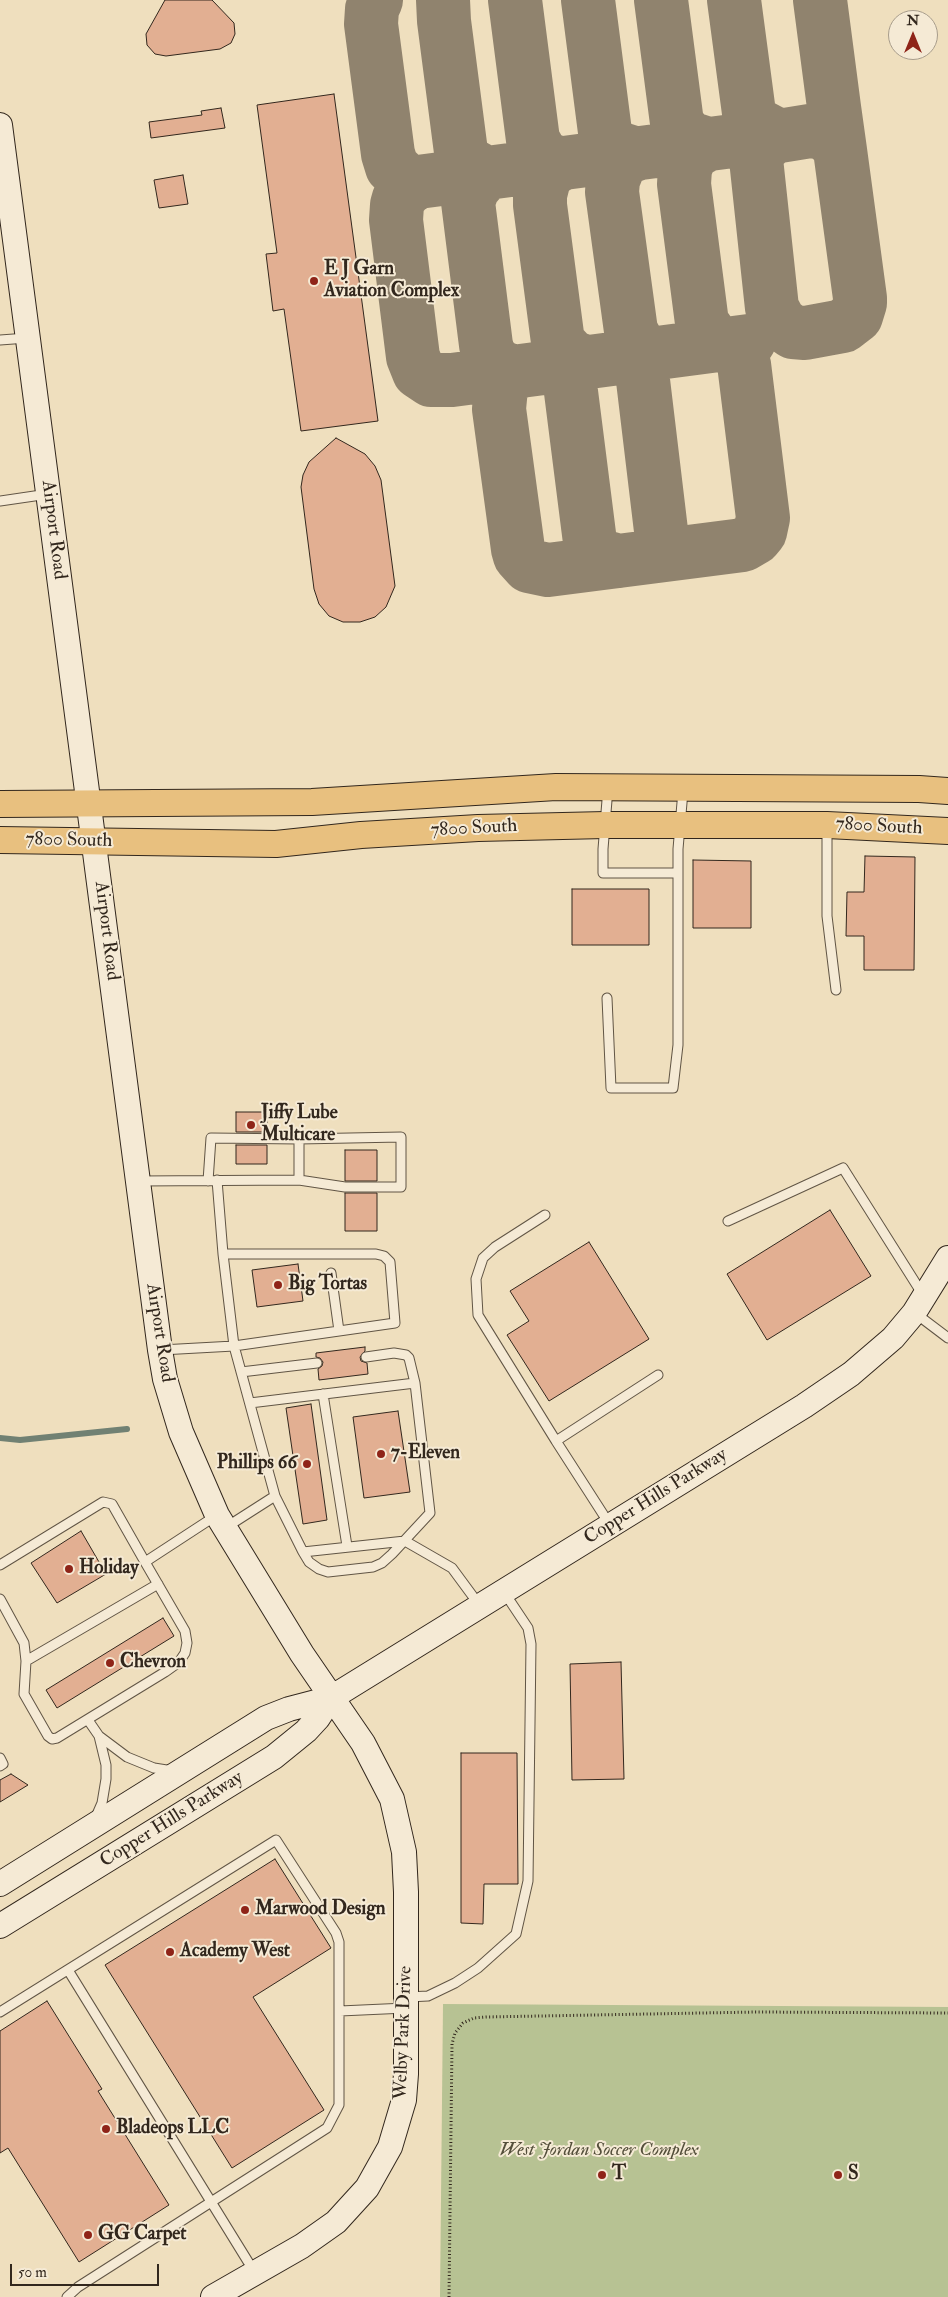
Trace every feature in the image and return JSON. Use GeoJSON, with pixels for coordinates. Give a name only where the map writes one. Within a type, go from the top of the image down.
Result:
{"type":"FeatureCollection","features":[{"type":"Feature","properties":{"kind":"main road","name":"7800 South"},"geometry":{"type":"LineString","coordinates":[[0,804],[312,802],[556,787],[919,789],[948,791]]}},
{"type":"Feature","properties":{"kind":"main road","name":"7800 South"},"geometry":{"type":"LineString","coordinates":[[0,840],[276,844],[478,828],[605,824],[827,825],[948,831]]}},
{"type":"Feature","properties":{"kind":"street","name":"Airport Road"},"geometry":{"type":"LineString","coordinates":[[0,125],[160,1350],[170,1396],[181,1432],[221,1521],[331,1698]]}},
{"type":"Feature","properties":{"kind":"street","name":"Copper Hills Parkway"},"geometry":{"type":"LineString","coordinates":[[0,1884],[266,1718],[289,1709],[331,1698],[804,1406],[851,1374],[893,1338],[919,1305],[948,1258]]}},
{"type":"Feature","properties":{"kind":"street","name":"Copper Hills Parkway"},"geometry":{"type":"LineString","coordinates":[[0,1926],[274,1757],[306,1731],[318,1718],[331,1698]]}},
{"type":"Feature","properties":{"kind":"street","name":"Welby Park Drive"},"geometry":{"type":"LineString","coordinates":[[213,2297],[302,2246],[336,2222],[366,2188],[380,2168],[390,2148],[404,2100],[406,2003],[405,1871],[397,1815],[392,1799],[363,1743],[331,1698]]}},
{"type":"Feature","properties":{"kind":"lane"},"geometry":{"type":"LineString","coordinates":[[0,340],[28,338]]}},
{"type":"Feature","properties":{"kind":"lane"},"geometry":{"type":"LineString","coordinates":[[0,501],[49,494]]}},
{"type":"Feature","properties":{"kind":"lane"},"geometry":{"type":"LineString","coordinates":[[608,788],[603,873],[678,874]]}},
{"type":"Feature","properties":{"kind":"lane"},"geometry":{"type":"LineString","coordinates":[[607,998],[611,1088],[673,1088],[678,1045],[678,874],[683,788]]}},
{"type":"Feature","properties":{"kind":"lane"},"geometry":{"type":"LineString","coordinates":[[827,825],[826,916],[836,990]]}},
{"type":"Feature","properties":{"kind":"lane"},"geometry":{"type":"LineString","coordinates":[[139,1181],[212,1180],[299,1180],[345,1188],[401,1187],[401,1137],[211,1138],[212,1180],[234,1346],[275,1496],[309,1562],[319,1569],[339,1572],[373,1567],[382,1563],[430,1513],[412,1364],[406,1355],[394,1354],[366,1357]]}},
{"type":"Feature","properties":{"kind":"lane"},"geometry":{"type":"LineString","coordinates":[[299,1139],[299,1180]]}},
{"type":"Feature","properties":{"kind":"lane"},"geometry":{"type":"LineString","coordinates":[[728,1221],[843,1168],[919,1305],[948,1338]]}},
{"type":"Feature","properties":{"kind":"lane"},"geometry":{"type":"LineString","coordinates":[[545,1215],[495,1247],[483,1258],[476,1279],[478,1315],[610,1525]]}},
{"type":"Feature","properties":{"kind":"lane"},"geometry":{"type":"LineString","coordinates":[[160,1350],[234,1346],[395,1323],[390,1262],[384,1256],[376,1254],[223,1254]]}},
{"type":"Feature","properties":{"kind":"lane"},"geometry":{"type":"LineString","coordinates":[[331,1273],[339,1331]]}},
{"type":"Feature","properties":{"kind":"lane"},"geometry":{"type":"LineString","coordinates":[[241,1372],[317,1363]]}},
{"type":"Feature","properties":{"kind":"lane"},"geometry":{"type":"LineString","coordinates":[[556,1441],[658,1375]]}},
{"type":"Feature","properties":{"kind":"lane"},"geometry":{"type":"LineString","coordinates":[[250,1403],[415,1382]]}},
{"type":"Feature","properties":{"kind":"lane"},"geometry":{"type":"LineString","coordinates":[[324,1394],[347,1546]]}},
{"type":"Feature","properties":{"kind":"lane"},"geometry":{"type":"LineString","coordinates":[[145,1562],[221,1521],[275,1496]]}},
{"type":"Feature","properties":{"kind":"lane"},"geometry":{"type":"LineString","coordinates":[[0,1565],[103,1502],[112,1504],[185,1631],[187,1643],[185,1653],[179,1662],[166,1672],[57,1738],[52,1738],[48,1736],[24,1694],[26,1660],[24,1643],[0,1599]]}},
{"type":"Feature","properties":{"kind":"lane"},"geometry":{"type":"LineString","coordinates":[[303,1552],[405,1540],[452,1568],[481,1606]]}},
{"type":"Feature","properties":{"kind":"lane"},"geometry":{"type":"LineString","coordinates":[[26,1660],[158,1584]]}},
{"type":"Feature","properties":{"kind":"lane"},"geometry":{"type":"LineString","coordinates":[[340,2011],[406,2003],[428,1996],[478,1968],[516,1934],[528,1881],[531,1644],[528,1628],[504,1592]]}},
{"type":"Feature","properties":{"kind":"lane"},"geometry":{"type":"LineString","coordinates":[[88,1720],[99,1736],[128,1757],[143,1764],[178,1772]]}},
{"type":"Feature","properties":{"kind":"lane"},"geometry":{"type":"LineString","coordinates":[[92,1825],[102,1803],[106,1779],[106,1765],[99,1736]]}},
{"type":"Feature","properties":{"kind":"lane"},"geometry":{"type":"LineString","coordinates":[[0,1758],[3,1764],[0,1766]]}},
{"type":"Feature","properties":{"kind":"lane"},"geometry":{"type":"LineString","coordinates":[[0,2012],[276,1840],[339,1942],[339,2105],[327,2128],[78,2287],[67,2297]]}},
{"type":"Feature","properties":{"kind":"lane"},"geometry":{"type":"LineString","coordinates":[[68,1970],[255,2273]]}},
{"type":"Feature","properties":{"kind":"path"},"geometry":{"type":"LineString","coordinates":[[449,2297],[452,2044],[455,2033],[462,2023],[486,2016],[756,2012],[948,2013]]}},
{"type":"Feature","properties":{"kind":"green space","name":"West Jordan Soccer Complex"},"geometry":{"type":"Polygon","coordinates":[[[443,2004],[948,2007],[948,2297],[440,2297],[443,2004]]]}},
{"type":"Feature","properties":{"kind":"building"},"geometry":{"type":"Polygon","coordinates":[[[165,0],[212,0],[234,23],[235,34],[231,43],[220,49],[166,56],[155,54],[147,45],[146,34],[165,0]]]}},
{"type":"Feature","properties":{"kind":"building","name":"E J Garn Aviation Complex"},"geometry":{"type":"Polygon","coordinates":[[[334,94],[378,421],[301,431],[284,309],[273,311],[266,254],[277,253],[257,105],[334,94]]]}},
{"type":"Feature","properties":{"kind":"building"},"geometry":{"type":"Polygon","coordinates":[[[221,108],[225,128],[151,138],[149,122],[202,115],[201,111],[221,108]]]}},
{"type":"Feature","properties":{"kind":"building"},"geometry":{"type":"Polygon","coordinates":[[[183,175],[188,204],[159,208],[154,180],[183,175]]]}},
{"type":"Feature","properties":{"kind":"building"},"geometry":{"type":"Polygon","coordinates":[[[336,438],[365,454],[375,466],[381,480],[395,586],[386,607],[375,617],[360,622],[343,622],[329,616],[319,604],[314,589],[301,487],[303,475],[309,462],[336,438]]]}},
{"type":"Feature","properties":{"kind":"building"},"geometry":{"type":"Polygon","coordinates":[[[865,856],[915,857],[914,970],[864,970],[864,936],[846,936],[847,892],[864,892],[865,856]]]}},
{"type":"Feature","properties":{"kind":"building"},"geometry":{"type":"Polygon","coordinates":[[[693,860],[751,861],[751,928],[693,928],[693,860]]]}},
{"type":"Feature","properties":{"kind":"building"},"geometry":{"type":"Polygon","coordinates":[[[572,889],[649,889],[649,945],[572,945],[572,889]]]}},
{"type":"Feature","properties":{"kind":"building"},"geometry":{"type":"Polygon","coordinates":[[[236,1112],[267,1112],[267,1132],[236,1132],[236,1112]]]}},
{"type":"Feature","properties":{"kind":"building"},"geometry":{"type":"Polygon","coordinates":[[[236,1145],[267,1145],[267,1164],[236,1164],[236,1145]]]}},
{"type":"Feature","properties":{"kind":"building"},"geometry":{"type":"Polygon","coordinates":[[[345,1150],[377,1150],[377,1181],[345,1181],[345,1150]]]}},
{"type":"Feature","properties":{"kind":"building"},"geometry":{"type":"Polygon","coordinates":[[[345,1193],[377,1193],[377,1231],[345,1231],[345,1193]]]}},
{"type":"Feature","properties":{"kind":"building"},"geometry":{"type":"Polygon","coordinates":[[[830,1210],[871,1276],[767,1340],[727,1274],[830,1210]]]}},
{"type":"Feature","properties":{"kind":"building"},"geometry":{"type":"Polygon","coordinates":[[[589,1242],[649,1339],[549,1401],[507,1335],[529,1321],[510,1291],[589,1242]]]}},
{"type":"Feature","properties":{"kind":"building"},"geometry":{"type":"Polygon","coordinates":[[[298,1264],[303,1301],[257,1307],[252,1270],[298,1264]]]}},
{"type":"Feature","properties":{"kind":"building"},"geometry":{"type":"Polygon","coordinates":[[[365,1347],[365,1351],[360,1357],[361,1361],[367,1363],[368,1374],[319,1380],[318,1369],[322,1366],[323,1362],[320,1358],[316,1357],[316,1353],[365,1347]]]}},
{"type":"Feature","properties":{"kind":"building","name":"Phillips 66"},"geometry":{"type":"Polygon","coordinates":[[[311,1404],[327,1520],[303,1524],[286,1408],[311,1404]]]}},
{"type":"Feature","properties":{"kind":"building","name":"7-Eleven"},"geometry":{"type":"Polygon","coordinates":[[[398,1411],[410,1492],[364,1498],[353,1417],[398,1411]]]}},
{"type":"Feature","properties":{"kind":"building","name":"Holiday"},"geometry":{"type":"Polygon","coordinates":[[[81,1531],[106,1574],[57,1603],[31,1563],[81,1531]]]}},
{"type":"Feature","properties":{"kind":"building","name":"Chevron"},"geometry":{"type":"Polygon","coordinates":[[[163,1618],[174,1636],[57,1708],[46,1690],[163,1618]]]}},
{"type":"Feature","properties":{"kind":"building"},"geometry":{"type":"Polygon","coordinates":[[[621,1662],[624,1779],[572,1780],[570,1664],[621,1662]]]}},
{"type":"Feature","properties":{"kind":"building"},"geometry":{"type":"Polygon","coordinates":[[[461,1753],[517,1753],[518,1884],[484,1884],[483,1924],[461,1923],[461,1753]]]}},
{"type":"Feature","properties":{"kind":"building"},"geometry":{"type":"Polygon","coordinates":[[[11,1774],[28,1785],[0,1802],[0,1780],[11,1774]]]}},
{"type":"Feature","properties":{"kind":"building"},"geometry":{"type":"Polygon","coordinates":[[[275,1859],[331,1948],[253,1997],[324,2110],[232,2168],[105,1965],[275,1859]]]}},
{"type":"Feature","properties":{"kind":"building"},"geometry":{"type":"Polygon","coordinates":[[[47,2001],[102,2089],[98,2091],[169,2205],[79,2262],[8,2148],[0,2153],[0,2031],[47,2001]]]}},
{"type":"Feature","properties":{"kind":"waterway"},"geometry":{"type":"LineString","coordinates":[[0,1438],[20,1440],[127,1429]]}},
{"type":"Feature","properties":{"kind":"taxiway"},"geometry":{"type":"LineString","coordinates":[[376,0],[372,9],[371,24],[388,154],[392,167],[406,180],[418,182],[725,142]]}},
{"type":"Feature","properties":{"kind":"taxiway"},"geometry":{"type":"LineString","coordinates":[[443,0],[461,152],[468,163],[486,173]]}},
{"type":"Feature","properties":{"kind":"taxiway"},"geometry":{"type":"LineString","coordinates":[[515,0],[533,140],[542,156],[555,162],[563,163]]}},
{"type":"Feature","properties":{"kind":"taxiway"},"geometry":{"type":"LineString","coordinates":[[588,0],[605,132],[612,144],[637,154]]}},
{"type":"Feature","properties":{"kind":"taxiway"},"geometry":{"type":"LineString","coordinates":[[661,0],[677,123],[687,137],[708,144]]}},
{"type":"Feature","properties":{"kind":"taxiway"},"geometry":{"type":"LineString","coordinates":[[734,0],[749,113],[756,124],[777,135]]}},
{"type":"Feature","properties":{"kind":"taxiway"},"geometry":{"type":"LineString","coordinates":[[820,0],[860,298],[860,303],[856,316],[843,326],[805,333],[793,332],[780,323],[772,308],[756,159],[762,147],[773,137],[810,131],[824,133],[835,142],[840,150]]}},
{"type":"Feature","properties":{"kind":"taxiway"},"geometry":{"type":"LineString","coordinates":[[513,372],[501,388],[499,409],[518,549],[520,556],[529,566],[548,570],[743,545],[755,538],[760,532],[763,518],[744,364],[737,352],[712,337],[702,323],[684,184],[685,169],[689,158],[697,150],[708,144]]}},
{"type":"Feature","properties":{"kind":"taxiway"},"geometry":{"type":"LineString","coordinates":[[637,154],[626,158],[619,165],[613,180],[612,192],[631,331],[639,346],[653,353],[645,362],[642,372],[662,539],[654,552],[646,557]]}},
{"type":"Feature","properties":{"kind":"taxiway"},"geometry":{"type":"LineString","coordinates":[[563,163],[552,169],[544,179],[540,195],[540,205],[558,342],[571,356],[584,362]]}},
{"type":"Feature","properties":{"kind":"taxiway"},"geometry":{"type":"LineString","coordinates":[[486,173],[473,188],[468,202],[486,345],[489,356],[499,366],[513,372]]}},
{"type":"Feature","properties":{"kind":"taxiway"},"geometry":{"type":"LineString","coordinates":[[418,182],[408,188],[399,198],[396,220],[413,357],[419,372],[431,380],[452,380],[749,341]]}},
{"type":"Feature","properties":{"kind":"taxiway"},"geometry":{"type":"LineString","coordinates":[[584,362],[572,374],[570,384],[590,542],[592,548],[601,556],[619,561]]}},
{"type":"Feature","properties":{"kind":"place","name":"E J Garn Aviation Complex"},"geometry":{"type":"Point","coordinates":[314,281]}},
{"type":"Feature","properties":{"kind":"place","name":"Jiffy Lube Multicare"},"geometry":{"type":"Point","coordinates":[251,1125]}},
{"type":"Feature","properties":{"kind":"place","name":"Big Tortas"},"geometry":{"type":"Point","coordinates":[278,1285]}},
{"type":"Feature","properties":{"kind":"place","name":"7-Eleven"},"geometry":{"type":"Point","coordinates":[381,1454]}},
{"type":"Feature","properties":{"kind":"place","name":"Phillips 66"},"geometry":{"type":"Point","coordinates":[307,1464]}},
{"type":"Feature","properties":{"kind":"place","name":"Holiday"},"geometry":{"type":"Point","coordinates":[69,1569]}},
{"type":"Feature","properties":{"kind":"place","name":"Chevron"},"geometry":{"type":"Point","coordinates":[110,1663]}},
{"type":"Feature","properties":{"kind":"place","name":"Marwood Design"},"geometry":{"type":"Point","coordinates":[245,1910]}},
{"type":"Feature","properties":{"kind":"place","name":"Academy West"},"geometry":{"type":"Point","coordinates":[170,1952]}},
{"type":"Feature","properties":{"kind":"place","name":"Bladeops LLC"},"geometry":{"type":"Point","coordinates":[106,2129]}},
{"type":"Feature","properties":{"kind":"place","name":"T"},"geometry":{"type":"Point","coordinates":[602,2175]}},
{"type":"Feature","properties":{"kind":"place","name":"S"},"geometry":{"type":"Point","coordinates":[838,2175]}},
{"type":"Feature","properties":{"kind":"place","name":"GG Carpet"},"geometry":{"type":"Point","coordinates":[88,2235]}}]}
